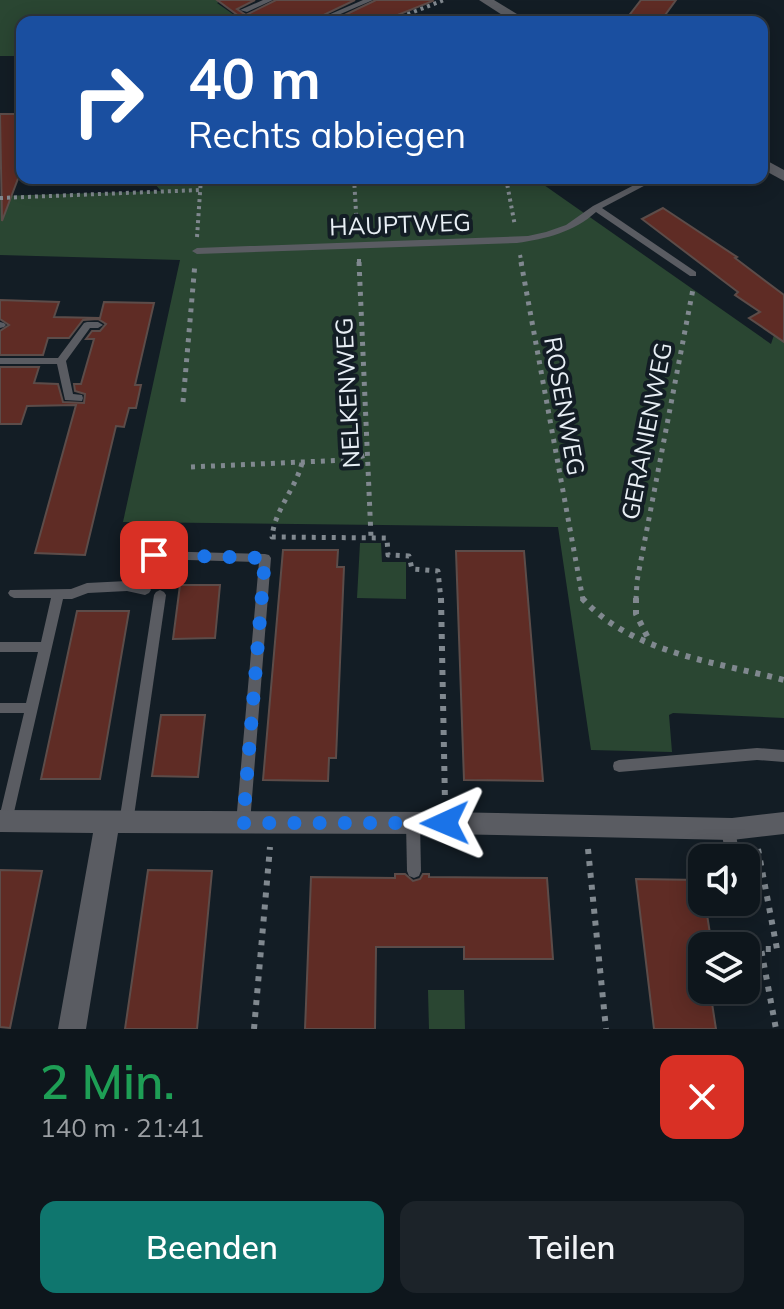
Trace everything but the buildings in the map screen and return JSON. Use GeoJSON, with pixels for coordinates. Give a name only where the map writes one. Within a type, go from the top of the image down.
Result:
{"type":"FeatureCollection","features":[{"type":"Feature","properties":{"kind":"street"},"geometry":{"type":"LineString","coordinates":[[485,0],[513,16]]}},
{"type":"Feature","properties":{"kind":"street"},"geometry":{"type":"LineString","coordinates":[[2,821],[445,823],[728,829],[784,823]]}},
{"type":"Feature","properties":{"kind":"street"},"geometry":{"type":"LineString","coordinates":[[72,1029],[116,823]]}},
{"type":"Feature","properties":{"kind":"lane"},"geometry":{"type":"LineString","coordinates":[[244,10],[269,0]]}},
{"type":"Feature","properties":{"kind":"lane"},"geometry":{"type":"LineString","coordinates":[[330,16],[369,0]]}},
{"type":"Feature","properties":{"kind":"lane","name":"HAUPTWEG"},"geometry":{"type":"LineString","coordinates":[[197,251],[544,237],[586,218],[596,208],[643,184]]}},
{"type":"Feature","properties":{"kind":"lane"},"geometry":{"type":"LineString","coordinates":[[596,208],[693,274]]}},
{"type":"Feature","properties":{"kind":"lane"},"geometry":{"type":"LineString","coordinates":[[78,398],[69,397],[61,361],[87,325],[98,325]]}},
{"type":"Feature","properties":{"kind":"lane"},"geometry":{"type":"LineString","coordinates":[[0,361],[61,361]]}},
{"type":"Feature","properties":{"kind":"lane"},"geometry":{"type":"LineString","coordinates":[[154,555],[265,558],[243,823]]}},
{"type":"Feature","properties":{"kind":"lane"},"geometry":{"type":"LineString","coordinates":[[14,593],[58,594],[127,586],[145,590]]}},
{"type":"Feature","properties":{"kind":"lane"},"geometry":{"type":"LineString","coordinates":[[2,821],[58,594]]}},
{"type":"Feature","properties":{"kind":"lane"},"geometry":{"type":"LineString","coordinates":[[116,823],[160,595]]}},
{"type":"Feature","properties":{"kind":"lane"},"geometry":{"type":"LineString","coordinates":[[0,647],[45,647]]}},
{"type":"Feature","properties":{"kind":"lane"},"geometry":{"type":"LineString","coordinates":[[0,708],[31,708]]}},
{"type":"Feature","properties":{"kind":"lane"},"geometry":{"type":"LineString","coordinates":[[619,766],[757,754],[784,756]]}},
{"type":"Feature","properties":{"kind":"lane"},"geometry":{"type":"LineString","coordinates":[[413,823],[414,871]]}},
{"type":"Feature","properties":{"kind":"lane"},"geometry":{"type":"LineString","coordinates":[[728,829],[731,844]]}},
{"type":"Feature","properties":{"kind":"path"},"geometry":{"type":"LineString","coordinates":[[407,16],[444,0]]}},
{"type":"Feature","properties":{"kind":"path"},"geometry":{"type":"LineString","coordinates":[[183,402],[200,184]]}},
{"type":"Feature","properties":{"kind":"path","name":"NELKENWEG"},"geometry":{"type":"LineString","coordinates":[[354,184],[371,537]]}},
{"type":"Feature","properties":{"kind":"path","name":"ROSENWEG"},"geometry":{"type":"LineString","coordinates":[[507,184],[582,599],[590,610],[616,629],[650,643],[784,680]]}},
{"type":"Feature","properties":{"kind":"path"},"geometry":{"type":"LineString","coordinates":[[0,198],[200,190]]}},
{"type":"Feature","properties":{"kind":"path","name":"GERANIENWEG"},"geometry":{"type":"LineString","coordinates":[[650,643],[636,614],[637,581],[693,288]]}},
{"type":"Feature","properties":{"kind":"path"},"geometry":{"type":"LineString","coordinates":[[191,467],[347,460],[367,455]]}},
{"type":"Feature","properties":{"kind":"path"},"geometry":{"type":"LineString","coordinates":[[302,463],[299,479],[277,512],[272,537],[387,538],[388,555],[409,556],[412,569],[438,571],[440,574],[445,823]]}},
{"type":"Feature","properties":{"kind":"path"},"geometry":{"type":"LineString","coordinates":[[254,1029],[272,823]]}},
{"type":"Feature","properties":{"kind":"path"},"geometry":{"type":"LineString","coordinates":[[753,826],[777,949],[761,949],[776,1029]]}},
{"type":"Feature","properties":{"kind":"path"},"geometry":{"type":"LineString","coordinates":[[586,828],[606,1029]]}},
{"type":"Feature","properties":{"kind":"green space"},"geometry":{"type":"Polygon","coordinates":[[[0,0],[222,0],[217,3],[235,16],[16,16],[16,56],[0,56],[0,0]]]}},
{"type":"Feature","properties":{"kind":"green space"},"geometry":{"type":"Polygon","coordinates":[[[155,184],[543,184],[771,344],[774,335],[784,329],[784,718],[673,713],[669,715],[672,752],[591,750],[558,527],[123,522],[180,260],[0,255],[0,196],[161,191],[155,184]]]}},
{"type":"Feature","properties":{"kind":"green space"},"geometry":{"type":"Polygon","coordinates":[[[360,543],[381,543],[382,562],[406,562],[406,599],[357,598],[360,543]]]}},
{"type":"Feature","properties":{"kind":"green space"},"geometry":{"type":"Polygon","coordinates":[[[428,990],[464,990],[465,1029],[429,1029],[428,990]]]}},
{"type":"Feature","properties":{"kind":"route"},"geometry":{"type":"LineString","coordinates":[[154,555],[265,558],[243,823],[445,823]]}}]}
